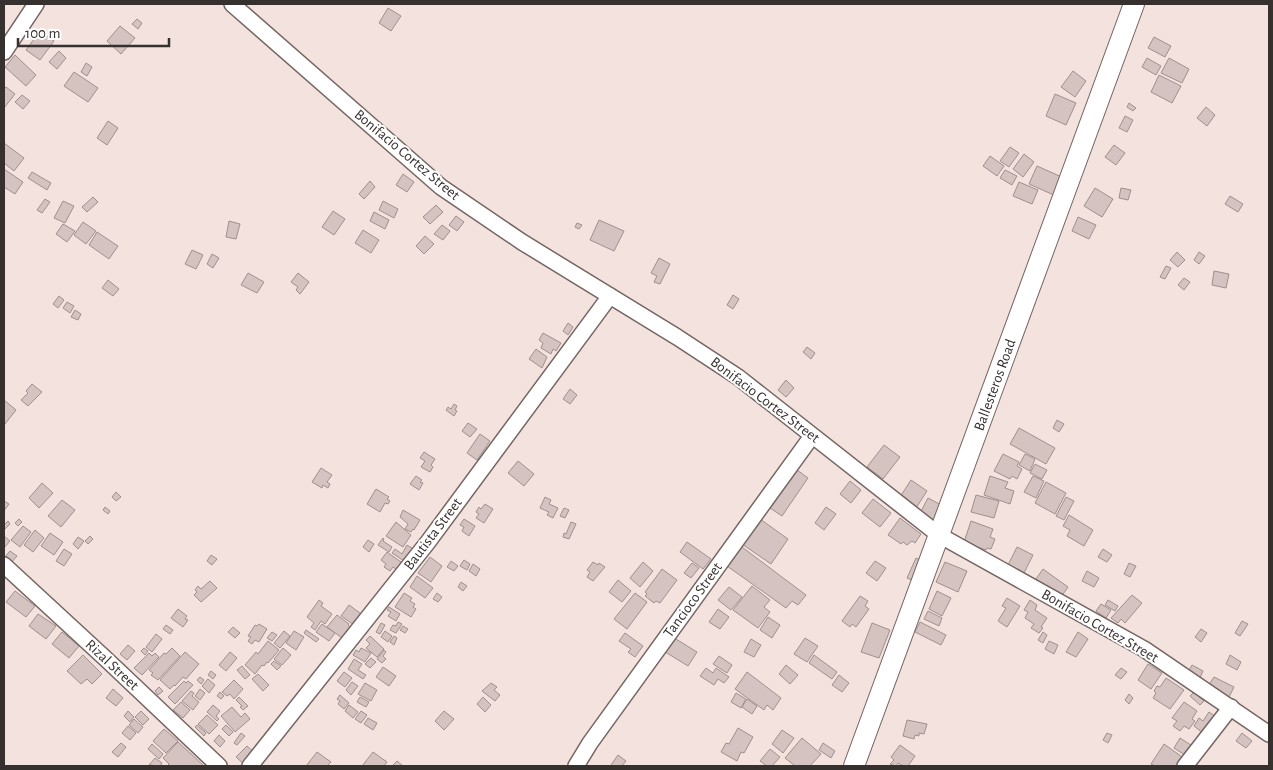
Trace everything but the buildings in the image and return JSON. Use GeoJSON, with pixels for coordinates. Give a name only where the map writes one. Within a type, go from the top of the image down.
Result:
{"type":"FeatureCollection","features":[{"type":"Feature","properties":{"kind":"main road","name":"Ballesteros Road"},"geometry":{"type":"LineString","coordinates":[[854,766],[1134,4]]}},
{"type":"Feature","properties":{"kind":"street"},"geometry":{"type":"LineString","coordinates":[[4,52],[36,4]]}},
{"type":"Feature","properties":{"kind":"street","name":"Bonifacio Cortez Street"},"geometry":{"type":"LineString","coordinates":[[232,4],[287,54],[441,186],[522,242],[738,377],[940,535],[1058,603],[1144,649],[1232,707],[1269,734]]}},
{"type":"Feature","properties":{"kind":"street","name":"Bautista Street"},"geometry":{"type":"LineString","coordinates":[[250,766],[428,542],[610,296]]}},
{"type":"Feature","properties":{"kind":"street","name":"Tancioco Street"},"geometry":{"type":"LineString","coordinates":[[576,766],[590,743],[812,436]]}},
{"type":"Feature","properties":{"kind":"street","name":"Rizal Street"},"geometry":{"type":"LineString","coordinates":[[4,565],[108,660],[219,766]]}},
{"type":"Feature","properties":{"kind":"street"},"geometry":{"type":"LineString","coordinates":[[1185,766],[1232,707]]}}]}
